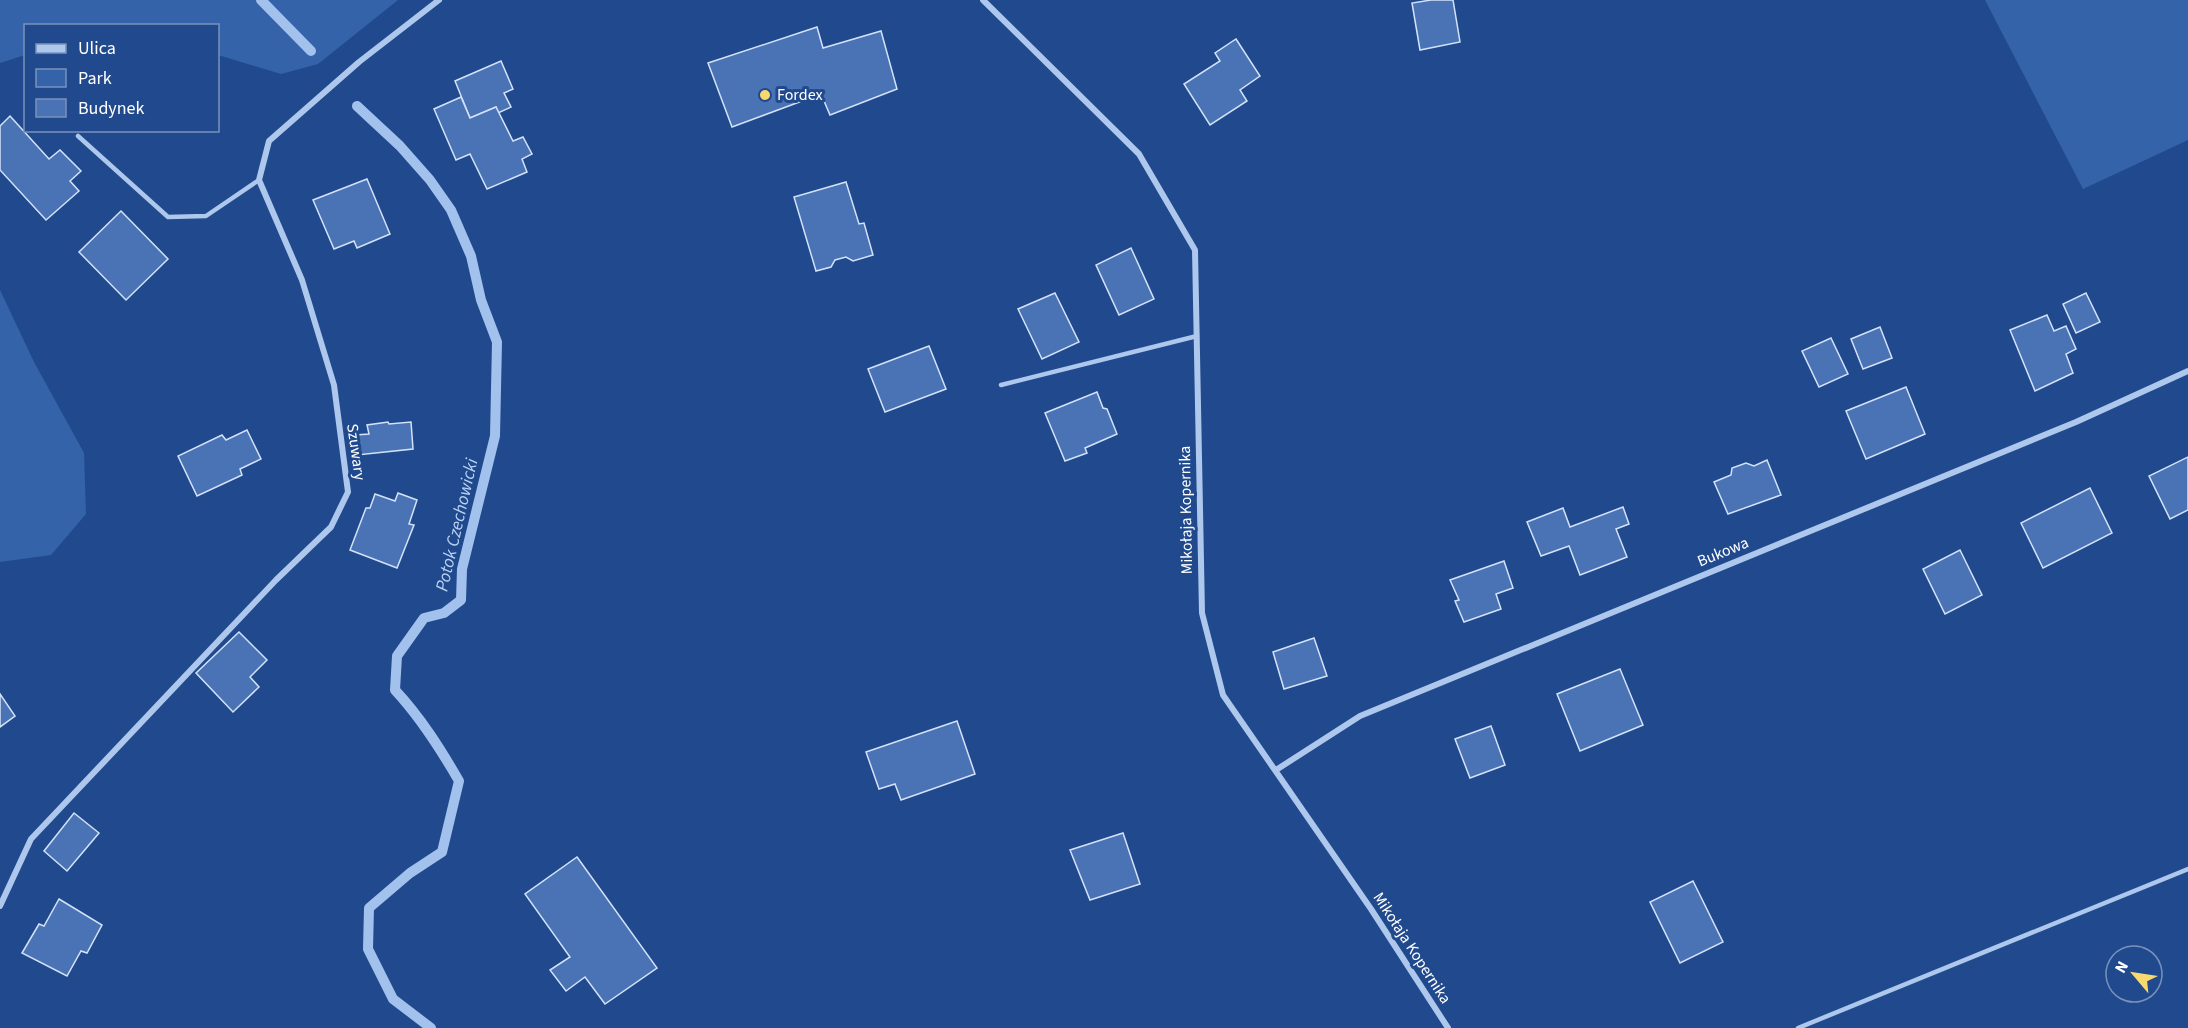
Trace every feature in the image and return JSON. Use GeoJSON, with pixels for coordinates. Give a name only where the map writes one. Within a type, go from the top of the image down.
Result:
{"type":"FeatureCollection","features":[{"type":"Feature","properties":{"kind":"street"},"geometry":{"type":"LineString","coordinates":[[259,180],[269,141],[359,62],[439,0]]}},
{"type":"Feature","properties":{"kind":"street","name":"Mikołaja Kopernika"},"geometry":{"type":"LineString","coordinates":[[983,0],[1139,154],[1196,250],[1202,613],[1223,695],[1371,909],[1448,1028]]}},
{"type":"Feature","properties":{"kind":"street","name":"Szuwary"},"geometry":{"type":"LineString","coordinates":[[0,906],[32,839],[268,589],[331,527],[348,492],[334,385],[302,280],[259,180]]}},
{"type":"Feature","properties":{"kind":"street","name":"Bukowa"},"geometry":{"type":"LineString","coordinates":[[1276,770],[1360,716],[2076,422],[2188,371]]}},
{"type":"Feature","properties":{"kind":"lane"},"geometry":{"type":"LineString","coordinates":[[78,136],[168,217],[206,216],[259,180]]}},
{"type":"Feature","properties":{"kind":"lane"},"geometry":{"type":"LineString","coordinates":[[1001,385],[1197,336]]}},
{"type":"Feature","properties":{"kind":"lane"},"geometry":{"type":"LineString","coordinates":[[1798,1028],[2188,869]]}},
{"type":"Feature","properties":{"kind":"green space"},"geometry":{"type":"Polygon","coordinates":[[[0,0],[398,0],[318,64],[281,74],[219,55],[219,24],[24,24],[24,55],[0,63],[0,0]]]}},
{"type":"Feature","properties":{"kind":"green space"},"geometry":{"type":"Polygon","coordinates":[[[1985,0],[2188,0],[2188,140],[2083,189],[1985,0]]]}},
{"type":"Feature","properties":{"kind":"green space"},"geometry":{"type":"Polygon","coordinates":[[[0,290],[34,362],[84,453],[86,514],[51,555],[0,562],[0,290]]]}},
{"type":"Feature","properties":{"kind":"building"},"geometry":{"type":"Polygon","coordinates":[[[1453,0],[1460,42],[1420,50],[1412,3],[1453,0]]]}},
{"type":"Feature","properties":{"kind":"building"},"geometry":{"type":"Polygon","coordinates":[[[817,27],[823,48],[881,31],[897,89],[830,115],[821,94],[732,127],[708,63],[817,27]]]}},
{"type":"Feature","properties":{"kind":"building"},"geometry":{"type":"Polygon","coordinates":[[[1236,39],[1260,76],[1240,90],[1247,101],[1210,125],[1184,84],[1220,61],[1215,53],[1236,39]]]}},
{"type":"Feature","properties":{"kind":"building"},"geometry":{"type":"Polygon","coordinates":[[[501,61],[513,89],[504,93],[511,107],[498,113],[496,107],[470,118],[455,81],[501,61]]]}},
{"type":"Feature","properties":{"kind":"building"},"geometry":{"type":"Polygon","coordinates":[[[461,97],[470,118],[496,107],[513,141],[523,137],[532,154],[522,159],[527,172],[487,189],[470,154],[456,160],[434,109],[461,97]]]}},
{"type":"Feature","properties":{"kind":"building"},"geometry":{"type":"Polygon","coordinates":[[[10,116],[49,159],[60,150],[81,171],[70,181],[79,191],[46,220],[0,170],[0,126],[10,116]]]}},
{"type":"Feature","properties":{"kind":"building"},"geometry":{"type":"Polygon","coordinates":[[[367,179],[390,234],[357,248],[354,241],[334,249],[313,200],[367,179]]]}},
{"type":"Feature","properties":{"kind":"building"},"geometry":{"type":"Polygon","coordinates":[[[846,182],[859,224],[864,223],[873,255],[853,261],[846,257],[835,260],[831,267],[816,271],[794,197],[846,182]]]}},
{"type":"Feature","properties":{"kind":"building"},"geometry":{"type":"Polygon","coordinates":[[[121,211],[168,259],[126,300],[79,252],[121,211]]]}},
{"type":"Feature","properties":{"kind":"building"},"geometry":{"type":"Polygon","coordinates":[[[1131,248],[1154,299],[1119,315],[1096,265],[1131,248]]]}},
{"type":"Feature","properties":{"kind":"building"},"geometry":{"type":"Polygon","coordinates":[[[1055,293],[1079,342],[1042,359],[1018,309],[1055,293]]]}},
{"type":"Feature","properties":{"kind":"building"},"geometry":{"type":"Polygon","coordinates":[[[2086,293],[2100,322],[2076,333],[2063,304],[2086,293]]]}},
{"type":"Feature","properties":{"kind":"building"},"geometry":{"type":"Polygon","coordinates":[[[2047,315],[2054,331],[2066,326],[2076,349],[2066,354],[2073,373],[2035,391],[2010,330],[2047,315]]]}},
{"type":"Feature","properties":{"kind":"building"},"geometry":{"type":"Polygon","coordinates":[[[1880,327],[1892,358],[1863,369],[1851,339],[1880,327]]]}},
{"type":"Feature","properties":{"kind":"building"},"geometry":{"type":"Polygon","coordinates":[[[1831,338],[1848,374],[1819,387],[1802,351],[1831,338]]]}},
{"type":"Feature","properties":{"kind":"building"},"geometry":{"type":"Polygon","coordinates":[[[929,346],[946,389],[885,412],[868,369],[929,346]]]}},
{"type":"Feature","properties":{"kind":"building"},"geometry":{"type":"Polygon","coordinates":[[[1906,387],[1925,434],[1866,459],[1846,411],[1906,387]]]}},
{"type":"Feature","properties":{"kind":"building"},"geometry":{"type":"Polygon","coordinates":[[[1097,392],[1117,434],[1085,448],[1087,453],[1065,461],[1045,413],[1097,392]]]}},
{"type":"Feature","properties":{"kind":"building"},"geometry":{"type":"Polygon","coordinates":[[[388,422],[389,424],[411,422],[413,449],[357,455],[355,435],[369,434],[367,425],[388,422]]]}},
{"type":"Feature","properties":{"kind":"building"},"geometry":{"type":"Polygon","coordinates":[[[247,430],[261,459],[240,469],[242,475],[197,496],[178,456],[222,435],[226,440],[247,430]]]}},
{"type":"Feature","properties":{"kind":"building"},"geometry":{"type":"Polygon","coordinates":[[[2188,457],[2188,510],[2170,519],[2149,476],[2188,457]]]}},
{"type":"Feature","properties":{"kind":"building"},"geometry":{"type":"Polygon","coordinates":[[[1767,460],[1781,495],[1728,514],[1714,482],[1731,475],[1732,468],[1746,463],[1754,466],[1767,460]]]}},
{"type":"Feature","properties":{"kind":"building"},"geometry":{"type":"Polygon","coordinates":[[[2090,488],[2112,533],[2043,568],[2021,523],[2090,488]]]}},
{"type":"Feature","properties":{"kind":"building"},"geometry":{"type":"Polygon","coordinates":[[[398,493],[417,500],[409,524],[414,525],[397,568],[350,550],[366,508],[370,508],[375,494],[395,501],[398,493]]]}},
{"type":"Feature","properties":{"kind":"building"},"geometry":{"type":"Polygon","coordinates":[[[1623,507],[1629,524],[1616,529],[1627,557],[1580,575],[1569,546],[1541,556],[1527,522],[1563,508],[1570,527],[1623,507]]]}},
{"type":"Feature","properties":{"kind":"building"},"geometry":{"type":"Polygon","coordinates":[[[1960,550],[1982,595],[1945,614],[1923,569],[1960,550]]]}},
{"type":"Feature","properties":{"kind":"building"},"geometry":{"type":"Polygon","coordinates":[[[1504,561],[1513,588],[1496,594],[1501,609],[1464,622],[1455,601],[1459,600],[1450,580],[1504,561]]]}},
{"type":"Feature","properties":{"kind":"building"},"geometry":{"type":"Polygon","coordinates":[[[239,632],[267,660],[250,677],[259,687],[233,712],[196,673],[239,632]]]}},
{"type":"Feature","properties":{"kind":"building"},"geometry":{"type":"Polygon","coordinates":[[[1314,638],[1327,676],[1284,689],[1273,652],[1314,638]]]}},
{"type":"Feature","properties":{"kind":"building"},"geometry":{"type":"Polygon","coordinates":[[[1620,669],[1643,725],[1580,751],[1557,694],[1620,669]]]}},
{"type":"Feature","properties":{"kind":"building"},"geometry":{"type":"Polygon","coordinates":[[[0,694],[15,716],[0,727],[0,694]]]}},
{"type":"Feature","properties":{"kind":"building"},"geometry":{"type":"Polygon","coordinates":[[[957,721],[975,774],[901,800],[895,784],[879,789],[866,752],[957,721]]]}},
{"type":"Feature","properties":{"kind":"building"},"geometry":{"type":"Polygon","coordinates":[[[1491,726],[1505,765],[1470,778],[1455,739],[1491,726]]]}},
{"type":"Feature","properties":{"kind":"building"},"geometry":{"type":"Polygon","coordinates":[[[74,813],[99,833],[67,871],[44,851],[74,813]]]}},
{"type":"Feature","properties":{"kind":"building"},"geometry":{"type":"Polygon","coordinates":[[[1123,833],[1140,884],[1090,900],[1070,850],[1123,833]]]}},
{"type":"Feature","properties":{"kind":"building"},"geometry":{"type":"Polygon","coordinates":[[[577,857],[657,968],[605,1004],[585,977],[566,991],[550,970],[570,957],[525,894],[577,857]]]}},
{"type":"Feature","properties":{"kind":"building"},"geometry":{"type":"Polygon","coordinates":[[[1693,881],[1723,942],[1680,963],[1650,902],[1693,881]]]}},
{"type":"Feature","properties":{"kind":"building"},"geometry":{"type":"Polygon","coordinates":[[[59,899],[102,925],[87,953],[81,951],[67,976],[22,953],[39,924],[44,926],[59,899]]]}},
{"type":"Feature","properties":{"kind":"waterway","name":"Potok Czechowicki"},"geometry":{"type":"LineString","coordinates":[[261,0],[311,51]]}},
{"type":"Feature","properties":{"kind":"waterway","name":"Potok Czechowicki"},"geometry":{"type":"LineString","coordinates":[[357,106],[400,146],[430,180],[451,210],[471,256],[481,300],[497,342],[495,436],[462,569],[461,600],[444,613],[424,618],[397,656],[395,690],[430,734],[459,781],[442,852],[410,873],[369,908],[368,949],[393,999],[431,1028]]}},
{"type":"Feature","properties":{"kind":"place","name":"Fordex"},"geometry":{"type":"Point","coordinates":[765,95]}}]}
